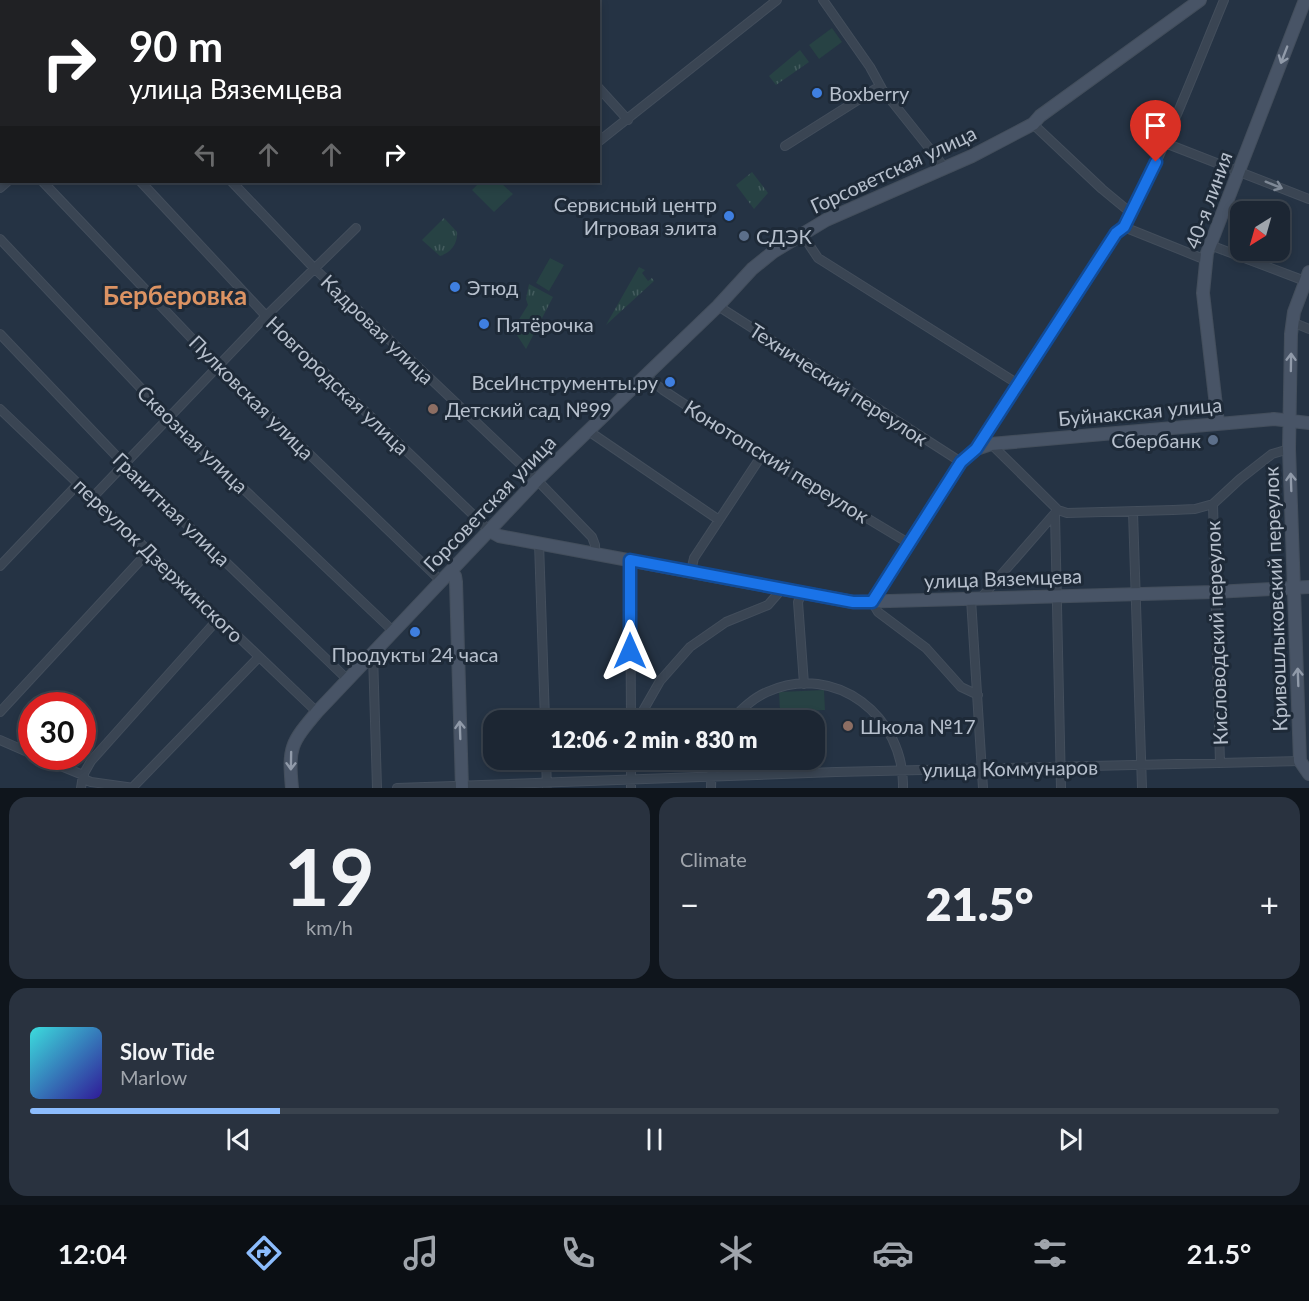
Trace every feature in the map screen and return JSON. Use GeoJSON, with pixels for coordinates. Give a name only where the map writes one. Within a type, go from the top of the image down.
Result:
{"type":"FeatureCollection","features":[{"type":"Feature","properties":{"kind":"street"},"geometry":{"type":"LineString","coordinates":[[600,141],[777,0]]}},
{"type":"Feature","properties":{"kind":"street"},"geometry":{"type":"LineString","coordinates":[[824,0],[874,73],[880,86],[945,168]]}},
{"type":"Feature","properties":{"kind":"street","name":"Горсоветская улица"},"geometry":{"type":"LineString","coordinates":[[292,788],[291,750],[298,735],[317,712],[537,480],[718,306],[752,269],[773,252],[826,220],[945,168],[1033,124],[1040,116],[1200,0]]}},
{"type":"Feature","properties":{"kind":"street"},"geometry":{"type":"LineString","coordinates":[[978,695],[961,687],[926,648],[878,612],[872,602],[961,462],[976,449],[1116,233],[1124,227],[1165,143],[1224,0]]}},
{"type":"Feature","properties":{"kind":"street","name":"40-я линия"},"geometry":{"type":"LineString","coordinates":[[1218,423],[1203,293],[1206,260],[1305,0]]}},
{"type":"Feature","properties":{"kind":"street"},"geometry":{"type":"LineString","coordinates":[[785,146],[880,86]]}},
{"type":"Feature","properties":{"kind":"street"},"geometry":{"type":"LineString","coordinates":[[600,89],[628,120]]}},
{"type":"Feature","properties":{"kind":"street"},"geometry":{"type":"LineString","coordinates":[[1033,124],[1131,213]]}},
{"type":"Feature","properties":{"kind":"street"},"geometry":{"type":"LineString","coordinates":[[1165,143],[1309,199]]}},
{"type":"Feature","properties":{"kind":"street","name":"Пулковская улица"},"geometry":{"type":"LineString","coordinates":[[44,183],[218,366],[441,581]]}},
{"type":"Feature","properties":{"kind":"street","name":"Новгородская улица"},"geometry":{"type":"LineString","coordinates":[[142,183],[266,316],[490,531]]}},
{"type":"Feature","properties":{"kind":"street","name":"Кадровая улица"},"geometry":{"type":"LineString","coordinates":[[233,183],[314,268],[537,480],[592,537],[595,553]]}},
{"type":"Feature","properties":{"kind":"street"},"geometry":{"type":"LineString","coordinates":[[1124,227],[1206,260]]}},
{"type":"Feature","properties":{"kind":"street"},"geometry":{"type":"LineString","coordinates":[[93,497],[266,316],[356,228]]}},
{"type":"Feature","properties":{"kind":"street"},"geometry":{"type":"LineString","coordinates":[[802,234],[818,258],[1018,384]]}},
{"type":"Feature","properties":{"kind":"street","name":"Сквозная улица"},"geometry":{"type":"LineString","coordinates":[[0,238],[168,418],[393,631]]}},
{"type":"Feature","properties":{"kind":"street"},"geometry":{"type":"LineString","coordinates":[[1210,245],[1307,277]]}},
{"type":"Feature","properties":{"kind":"street","name":"Кривошлыковский переулок"},"geometry":{"type":"LineString","coordinates":[[1300,761],[1290,420],[1292,322],[1307,277]]}},
{"type":"Feature","properties":{"kind":"street","name":"Технический переулок"},"geometry":{"type":"LineString","coordinates":[[718,306],[961,462]]}},
{"type":"Feature","properties":{"kind":"street"},"geometry":{"type":"LineString","coordinates":[[1292,322],[1309,329]]}},
{"type":"Feature","properties":{"kind":"street","name":"Гранитная улица"},"geometry":{"type":"LineString","coordinates":[[0,334],[124,464],[348,680]]}},
{"type":"Feature","properties":{"kind":"street","name":"Конотопский переулок"},"geometry":{"type":"LineString","coordinates":[[646,376],[663,390],[762,455],[910,544]]}},
{"type":"Feature","properties":{"kind":"street","name":"переулок Дзержинского"},"geometry":{"type":"LineString","coordinates":[[1,413],[79,483],[317,712]]}},
{"type":"Feature","properties":{"kind":"street","name":"Буйнакская улица"},"geometry":{"type":"LineString","coordinates":[[976,449],[991,444],[1218,423],[1275,419],[1309,423]]}},
{"type":"Feature","properties":{"kind":"street"},"geometry":{"type":"LineString","coordinates":[[587,430],[719,520]]}},
{"type":"Feature","properties":{"kind":"street"},"geometry":{"type":"LineString","coordinates":[[991,444],[1056,512],[1067,513],[1195,509],[1212,504],[1272,454],[1290,449]]}},
{"type":"Feature","properties":{"kind":"street"},"geometry":{"type":"LineString","coordinates":[[691,571],[694,558],[762,455]]}},
{"type":"Feature","properties":{"kind":"street"},"geometry":{"type":"LineString","coordinates":[[0,566],[79,483]]}},
{"type":"Feature","properties":{"kind":"street","name":"Кисловодский переулок"},"geometry":{"type":"LineString","coordinates":[[1212,504],[1220,763]]}},
{"type":"Feature","properties":{"kind":"street"},"geometry":{"type":"LineString","coordinates":[[1056,512],[1061,788]]}},
{"type":"Feature","properties":{"kind":"street"},"geometry":{"type":"LineString","coordinates":[[983,788],[976,599],[1056,512]]}},
{"type":"Feature","properties":{"kind":"street"},"geometry":{"type":"LineString","coordinates":[[1133,512],[1142,788]]}},
{"type":"Feature","properties":{"kind":"street","name":"улица Вяземцева"},"geometry":{"type":"LineString","coordinates":[[490,531],[499,536],[853,602],[1214,592],[1309,587]]}},
{"type":"Feature","properties":{"kind":"street"},"geometry":{"type":"LineString","coordinates":[[539,543],[545,710]]}},
{"type":"Feature","properties":{"kind":"street"},"geometry":{"type":"LineString","coordinates":[[0,712],[149,551]]}},
{"type":"Feature","properties":{"kind":"street"},"geometry":{"type":"LineString","coordinates":[[630,560],[631,710]]}},
{"type":"Feature","properties":{"kind":"street"},"geometry":{"type":"LineString","coordinates":[[451,571],[456,582],[462,787]]}},
{"type":"Feature","properties":{"kind":"street"},"geometry":{"type":"LineString","coordinates":[[644,710],[660,681],[690,647],[726,622],[768,605],[781,590]]}},
{"type":"Feature","properties":{"kind":"street"},"geometry":{"type":"LineString","coordinates":[[802,593],[798,602],[804,684]]}},
{"type":"Feature","properties":{"kind":"street"},"geometry":{"type":"LineString","coordinates":[[81,788],[83,775],[91,761],[219,618]]}},
{"type":"Feature","properties":{"kind":"street"},"geometry":{"type":"LineString","coordinates":[[373,654],[377,788]]}},
{"type":"Feature","properties":{"kind":"street"},"geometry":{"type":"LineString","coordinates":[[71,770],[83,775],[91,782],[134,787],[259,657]]}},
{"type":"Feature","properties":{"kind":"street"},"geometry":{"type":"LineString","coordinates":[[742,710],[768,692],[789,685],[804,684],[836,688],[854,696],[870,707],[883,721],[892,736],[900,756],[903,788]]}},
{"type":"Feature","properties":{"kind":"street"},"geometry":{"type":"LineString","coordinates":[[0,740],[18,748]]}},
{"type":"Feature","properties":{"kind":"street"},"geometry":{"type":"LineString","coordinates":[[1300,761],[1309,774]]}},
{"type":"Feature","properties":{"kind":"street","name":"улица Коммунаров"},"geometry":{"type":"LineString","coordinates":[[397,788],[631,784],[711,776],[1300,761]]}},
{"type":"Feature","properties":{"kind":"street"},"geometry":{"type":"LineString","coordinates":[[546,770],[547,785]]}},
{"type":"Feature","properties":{"kind":"street"},"geometry":{"type":"LineString","coordinates":[[711,770],[711,788]]}},
{"type":"Feature","properties":{"kind":"green space"},"geometry":{"type":"Polygon","coordinates":[[[832,28],[842,42],[819,59],[809,45],[832,28]]]}},
{"type":"Feature","properties":{"kind":"green space"},"geometry":{"type":"Polygon","coordinates":[[[800,50],[809,62],[776,85],[769,76],[800,50]]]}},
{"type":"Feature","properties":{"kind":"green space"},"geometry":{"type":"Polygon","coordinates":[[[752,172],[768,193],[754,209],[736,185],[752,172]]]}},
{"type":"Feature","properties":{"kind":"green space"},"geometry":{"type":"Polygon","coordinates":[[[479,183],[501,183],[513,194],[494,212],[472,190],[479,183]]]}},
{"type":"Feature","properties":{"kind":"green space"},"geometry":{"type":"Polygon","coordinates":[[[444,218],[457,232],[457,236],[450,250],[440,256],[422,240],[444,218]]]}},
{"type":"Feature","properties":{"kind":"green space"},"geometry":{"type":"Polygon","coordinates":[[[550,258],[564,265],[549,291],[536,283],[550,258]]]}},
{"type":"Feature","properties":{"kind":"green space"},"geometry":{"type":"Polygon","coordinates":[[[639,267],[645,270],[642,273],[648,281],[652,278],[654,281],[606,325],[639,267]]]}},
{"type":"Feature","properties":{"kind":"green space"},"geometry":{"type":"Polygon","coordinates":[[[529,284],[553,297],[526,349],[513,329],[528,305],[526,299],[529,284]]]}},
{"type":"Feature","properties":{"kind":"green space"},"geometry":{"type":"Polygon","coordinates":[[[824,690],[825,710],[780,710],[779,692],[824,690]]]}},
{"type":"Feature","properties":{"kind":"place","name":"Boxberry"},"geometry":{"type":"Point","coordinates":[817,93]}},
{"type":"Feature","properties":{"kind":"place","name":"Сервисный центр Игровая элита"},"geometry":{"type":"Point","coordinates":[729,216]}},
{"type":"Feature","properties":{"kind":"place","name":"СДЭК"},"geometry":{"type":"Point","coordinates":[744,236]}},
{"type":"Feature","properties":{"kind":"place","name":"Этюд"},"geometry":{"type":"Point","coordinates":[455,287]}},
{"type":"Feature","properties":{"kind":"place","name":"Пятёрочка"},"geometry":{"type":"Point","coordinates":[484,324]}},
{"type":"Feature","properties":{"kind":"place","name":"ВсеИнструменты.ру"},"geometry":{"type":"Point","coordinates":[670,382]}},
{"type":"Feature","properties":{"kind":"place","name":"Детский сад №99"},"geometry":{"type":"Point","coordinates":[433,409]}},
{"type":"Feature","properties":{"kind":"place","name":"Сбербанк"},"geometry":{"type":"Point","coordinates":[1213,440]}},
{"type":"Feature","properties":{"kind":"place","name":"Продукты 24 часа"},"geometry":{"type":"Point","coordinates":[415,632]}},
{"type":"Feature","properties":{"kind":"place","name":"Школа №17"},"geometry":{"type":"Point","coordinates":[848,726]}},
{"type":"Feature","properties":{"kind":"district","name":"Берберовка"},"geometry":{"type":"Point","coordinates":[175,295]}},
{"type":"Feature","properties":{"kind":"route"},"geometry":{"type":"LineString","coordinates":[[630,651],[630,560],[781,590],[853,602],[872,602],[961,462],[976,449],[1116,233],[1124,227],[1156,162]]}}]}
